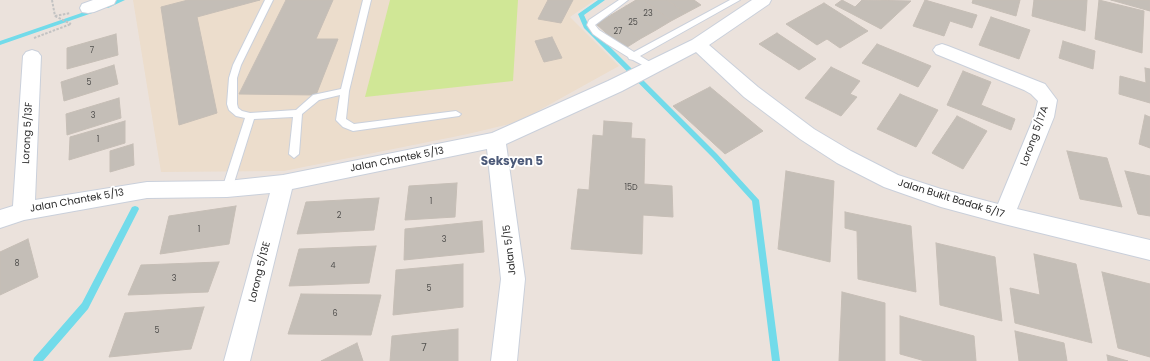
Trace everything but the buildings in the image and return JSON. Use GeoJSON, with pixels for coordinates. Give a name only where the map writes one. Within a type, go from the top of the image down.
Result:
{"type":"FeatureCollection","features":[{"type":"Feature","properties":{"kind":"street"},"geometry":{"type":"LineString","coordinates":[[88,8],[108,0]]}},
{"type":"Feature","properties":{"kind":"street","name":"Jalan Chantek 5/13"},"geometry":{"type":"LineString","coordinates":[[0,219],[24,211],[148,190],[226,188],[283,183],[496,140],[698,44],[747,2]]}},
{"type":"Feature","properties":{"kind":"street","name":"Jalan Bukit Badak 5/17"},"geometry":{"type":"LineString","coordinates":[[698,44],[751,92],[807,134],[844,157],[891,181],[941,198],[1004,215],[1150,250]]}},
{"type":"Feature","properties":{"kind":"street","name":"Lorong 5/13F"},"geometry":{"type":"LineString","coordinates":[[24,211],[32,47]]}},
{"type":"Feature","properties":{"kind":"street","name":"Lorong 5/17A"},"geometry":{"type":"LineString","coordinates":[[942,50],[1031,85],[1038,89],[1048,100],[1044,117],[1004,215]]}},
{"type":"Feature","properties":{"kind":"street","name":"Jalan 5/15"},"geometry":{"type":"LineString","coordinates":[[496,140],[513,279],[504,361]]}},
{"type":"Feature","properties":{"kind":"street","name":"Lorong 5/13E"},"geometry":{"type":"LineString","coordinates":[[237,361],[283,183]]}},
{"type":"Feature","properties":{"kind":"lane"},"geometry":{"type":"LineString","coordinates":[[269,0],[237,65],[233,78],[232,104],[234,110],[239,114],[250,116],[298,113],[316,97],[345,91]]}},
{"type":"Feature","properties":{"kind":"lane"},"geometry":{"type":"LineString","coordinates":[[367,0],[345,91],[341,120],[346,125],[353,128],[456,114]]}},
{"type":"Feature","properties":{"kind":"lane"},"geometry":{"type":"LineString","coordinates":[[624,0],[596,18],[591,25],[596,32],[632,56],[652,67]]}},
{"type":"Feature","properties":{"kind":"lane"},"geometry":{"type":"LineString","coordinates":[[632,56],[747,2]]}},
{"type":"Feature","properties":{"kind":"lane"},"geometry":{"type":"LineString","coordinates":[[294,154],[298,113]]}},
{"type":"Feature","properties":{"kind":"lane"},"geometry":{"type":"LineString","coordinates":[[226,188],[250,116]]}},
{"type":"Feature","properties":{"kind":"path"},"geometry":{"type":"LineString","coordinates":[[32,47],[71,24],[55,16],[52,0]]}},
{"type":"Feature","properties":{"kind":"shaded area"},"geometry":{"type":"Polygon","coordinates":[[[133,0],[595,0],[570,17],[619,66],[518,122],[468,134],[284,171],[161,172],[133,0]]]}},
{"type":"Feature","properties":{"kind":"green space"},"geometry":{"type":"Polygon","coordinates":[[[390,0],[518,0],[513,81],[365,97],[390,0]]]}},
{"type":"Feature","properties":{"kind":"waterway"},"geometry":{"type":"LineString","coordinates":[[106,7],[122,0]]}},
{"type":"Feature","properties":{"kind":"waterway"},"geometry":{"type":"LineString","coordinates":[[602,0],[581,14],[586,27],[715,156],[755,200],[776,361]]}},
{"type":"Feature","properties":{"kind":"waterway"},"geometry":{"type":"LineString","coordinates":[[0,43],[96,10]]}},
{"type":"Feature","properties":{"kind":"waterway"},"geometry":{"type":"LineString","coordinates":[[37,361],[85,306],[135,209]]}},
{"type":"Feature","properties":{"kind":"district","name":"Seksyen 5"},"geometry":{"type":"Point","coordinates":[512,162]}}]}
